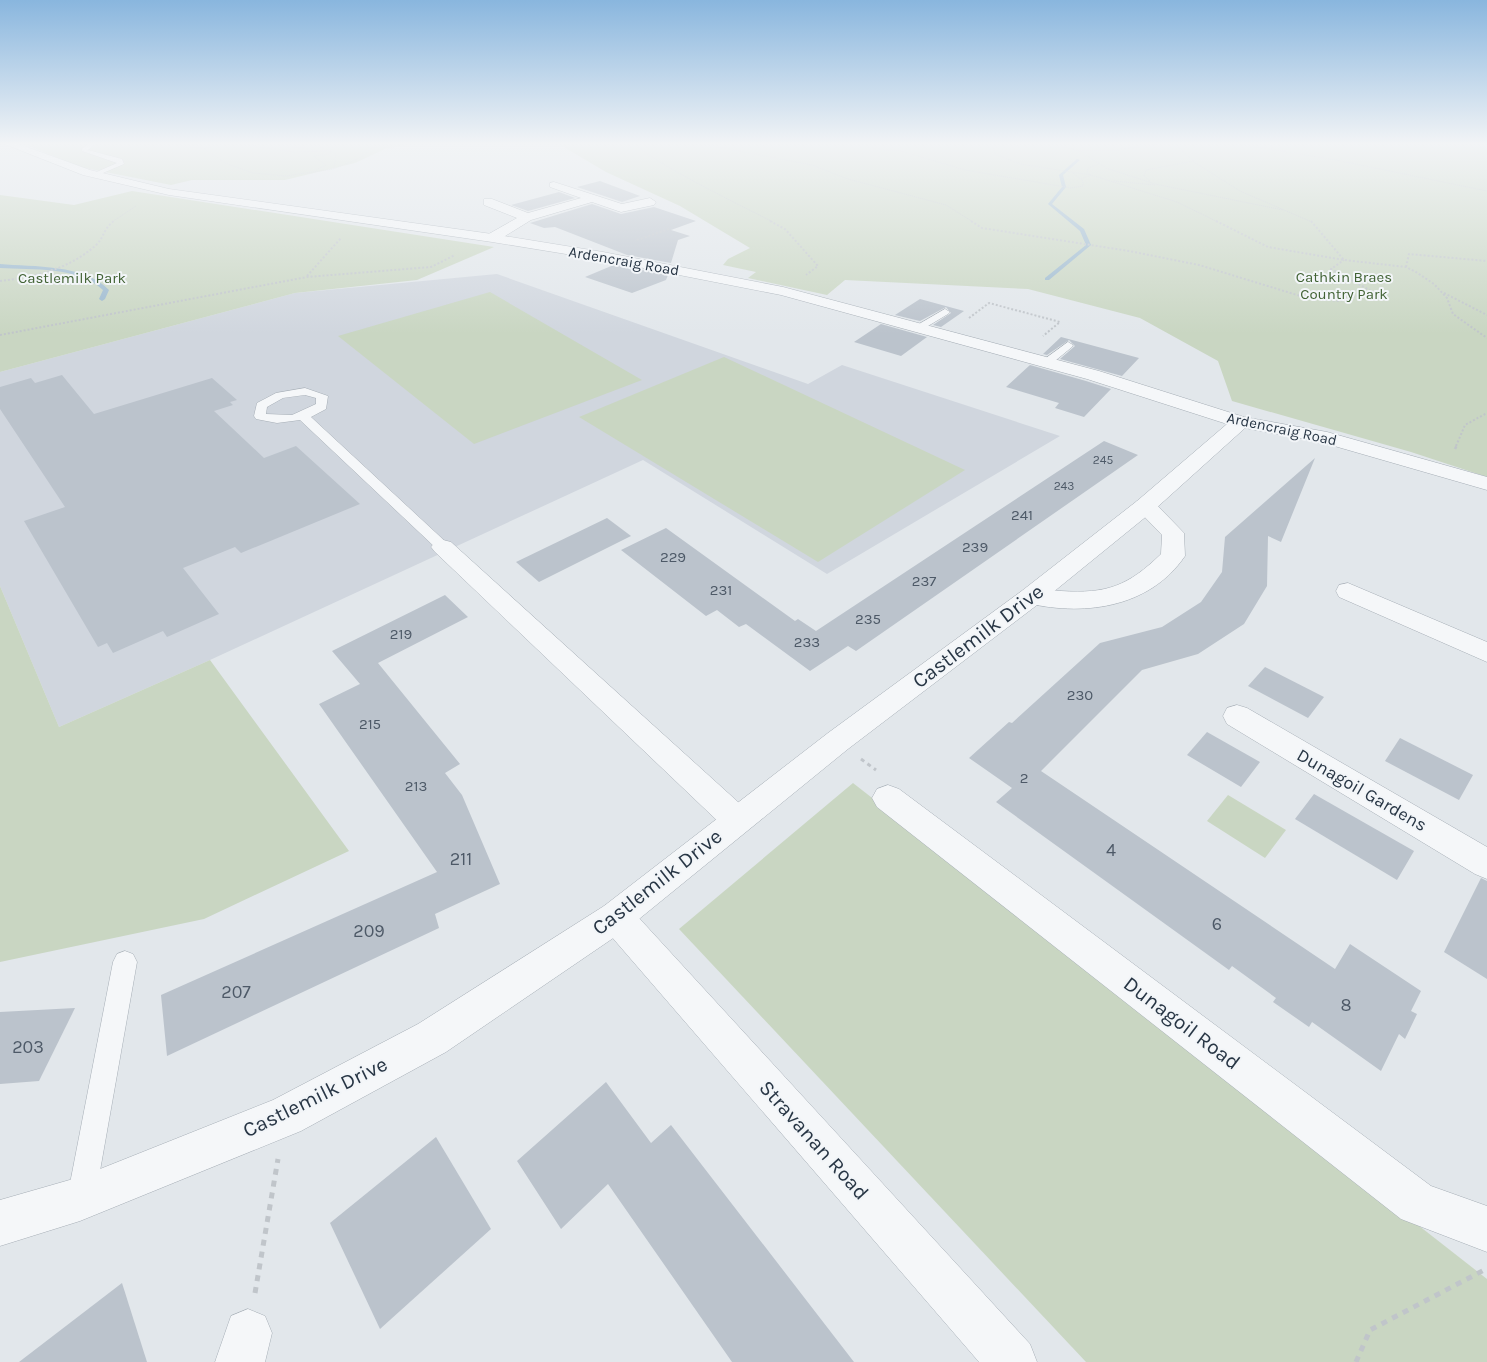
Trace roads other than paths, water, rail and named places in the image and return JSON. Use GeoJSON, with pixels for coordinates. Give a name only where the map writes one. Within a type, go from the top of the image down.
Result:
{"type":"FeatureCollection","features":[{"type":"Feature","properties":{"kind":"street","name":"Ardencraig Road"},"geometry":{"type":"LineString","coordinates":[[271,207],[603,256],[783,291],[1093,375],[1242,422],[1320,436],[1446,470],[1487,484]]}},
{"type":"Feature","properties":{"kind":"street"},"geometry":{"type":"LineString","coordinates":[[500,207],[527,217]]}},
{"type":"Feature","properties":{"kind":"street"},"geometry":{"type":"LineString","coordinates":[[492,238],[527,217],[564,207]]}},
{"type":"Feature","properties":{"kind":"street"},"geometry":{"type":"LineString","coordinates":[[620,207],[627,209],[635,207]]}},
{"type":"Feature","properties":{"kind":"street","name":"Castlemilk Drive"},"geometry":{"type":"LineString","coordinates":[[0,1223],[80,1199],[286,1116],[432,1038],[616,917],[838,741],[1032,596],[1145,506],[1242,422]]}},
{"type":"Feature","properties":{"kind":"street"},"geometry":{"type":"LineString","coordinates":[[1032,596],[1085,601],[1122,596],[1153,578],[1172,556],[1173,533],[1145,506]]}},
{"type":"Feature","properties":{"kind":"street"},"geometry":{"type":"LineString","coordinates":[[442,546],[736,820]]}},
{"type":"Feature","properties":{"kind":"street"},"geometry":{"type":"LineString","coordinates":[[1348,591],[1487,653]]}},
{"type":"Feature","properties":{"kind":"street","name":"Dunagoil Gardens"},"geometry":{"type":"LineString","coordinates":[[1237,716],[1487,864]]}},
{"type":"Feature","properties":{"kind":"street","name":"Dunagoil Road"},"geometry":{"type":"LineString","coordinates":[[888,798],[1417,1203],[1487,1229]]}},
{"type":"Feature","properties":{"kind":"street","name":"Stravanan Road"},"geometry":{"type":"LineString","coordinates":[[616,917],[1012,1362]]}},
{"type":"Feature","properties":{"kind":"lane"},"geometry":{"type":"LineString","coordinates":[[920,328],[945,312]]}},
{"type":"Feature","properties":{"kind":"lane"},"geometry":{"type":"LineString","coordinates":[[1046,363],[1068,345]]}},
{"type":"Feature","properties":{"kind":"lane"},"geometry":{"type":"LineString","coordinates":[[305,391],[322,396],[322,406],[304,417],[278,421],[260,416],[261,405],[280,395],[296,392],[305,391]]}},
{"type":"Feature","properties":{"kind":"lane"},"geometry":{"type":"LineString","coordinates":[[304,417],[442,546]]}},
{"type":"Feature","properties":{"kind":"lane"},"geometry":{"type":"LineString","coordinates":[[80,1199],[125,962]]}},
{"type":"Feature","properties":{"kind":"waterway"},"geometry":{"type":"LineString","coordinates":[[1047,279],[1089,245],[1082,230],[1053,207]]}},
{"type":"Feature","properties":{"kind":"waterway"},"geometry":{"type":"LineString","coordinates":[[0,266],[57,270],[86,277],[98,282],[106,290],[102,299]]}},
{"type":"Feature","properties":{"kind":"park label","name":"Castlemilk Park"},"geometry":{"type":"Point","coordinates":[72,278]}},
{"type":"Feature","properties":{"kind":"park label","name":"Cathkin Braes Country Park"},"geometry":{"type":"Point","coordinates":[1344,286]}}]}
